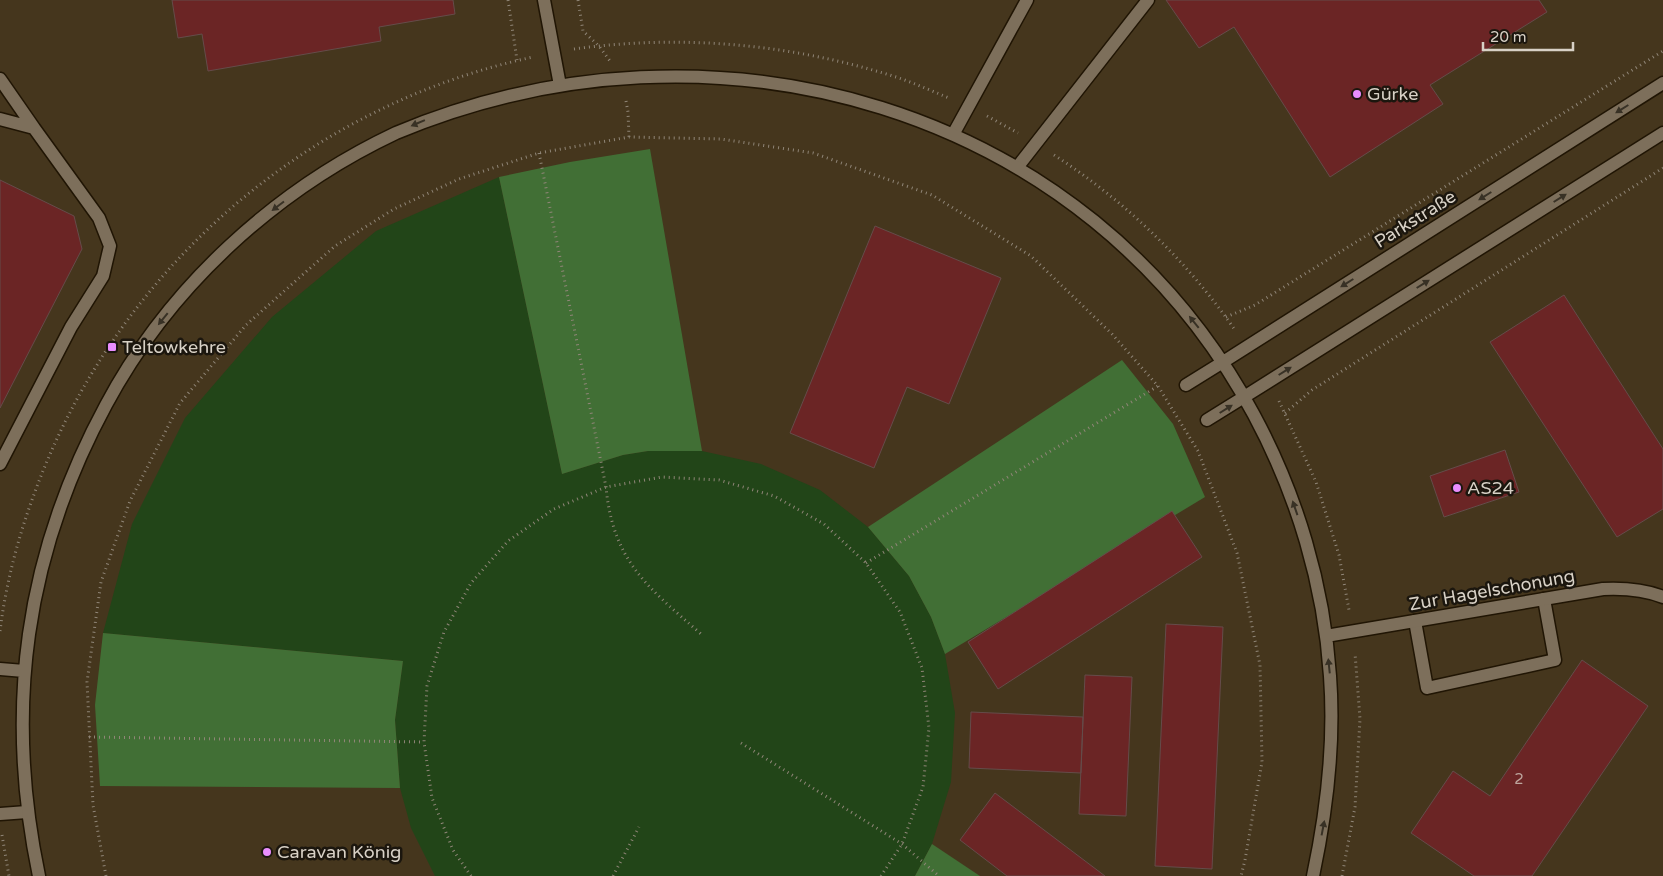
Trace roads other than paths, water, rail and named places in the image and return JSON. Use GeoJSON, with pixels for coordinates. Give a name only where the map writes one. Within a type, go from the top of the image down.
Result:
{"type":"FeatureCollection","features":[{"type":"Feature","properties":{"kind":"street"},"geometry":{"type":"LineString","coordinates":[[544,0],[559,80]]}},
{"type":"Feature","properties":{"kind":"street"},"geometry":{"type":"LineString","coordinates":[[955,131],[1027,0]]}},
{"type":"Feature","properties":{"kind":"street"},"geometry":{"type":"LineString","coordinates":[[1019,166],[1148,0]]}},
{"type":"Feature","properties":{"kind":"street"},"geometry":{"type":"LineString","coordinates":[[39,876],[27,812],[22,744],[24,671],[39,576],[65,491],[78,460],[112,393],[160,323],[188,289],[230,246],[301,188],[354,155],[418,123],[466,105],[512,91],[559,80],[619,72],[653,70],[730,71],[809,82],[855,94],[910,112],[955,131],[1019,166],[1086,212],[1124,245],[1168,291],[1197,326],[1223,362],[1244,397],[1280,469],[1295,508],[1310,559],[1326,636],[1330,685],[1331,760],[1324,822],[1313,876]]}},
{"type":"Feature","properties":{"kind":"street"},"geometry":{"type":"LineString","coordinates":[[0,79],[99,218],[110,246],[103,276],[71,327],[0,464]]}},
{"type":"Feature","properties":{"kind":"street","name":"Parkstraße"},"geometry":{"type":"LineString","coordinates":[[1186,385],[1663,83]]}},
{"type":"Feature","properties":{"kind":"street"},"geometry":{"type":"LineString","coordinates":[[0,119],[34,128]]}},
{"type":"Feature","properties":{"kind":"street"},"geometry":{"type":"LineString","coordinates":[[1207,420],[1663,133]]}},
{"type":"Feature","properties":{"kind":"street","name":"Zur Hagelschonung"},"geometry":{"type":"LineString","coordinates":[[1326,636],[1603,588],[1628,588],[1650,592],[1663,597]]}},
{"type":"Feature","properties":{"kind":"street"},"geometry":{"type":"LineString","coordinates":[[1415,621],[1427,688],[1555,660],[1544,599]]}},
{"type":"Feature","properties":{"kind":"street"},"geometry":{"type":"LineString","coordinates":[[0,669],[24,671]]}},
{"type":"Feature","properties":{"kind":"street"},"geometry":{"type":"LineString","coordinates":[[0,814],[27,812]]}},
{"type":"Feature","properties":{"kind":"place","name":"Gürke"},"geometry":{"type":"Point","coordinates":[1357,94]}},
{"type":"Feature","properties":{"kind":"place","name":"Teltowkehre"},"geometry":{"type":"Point","coordinates":[112,347]}},
{"type":"Feature","properties":{"kind":"place","name":"AS24"},"geometry":{"type":"Point","coordinates":[1457,488]}},
{"type":"Feature","properties":{"kind":"place","name":"Caravan König"},"geometry":{"type":"Point","coordinates":[267,852]}}]}
